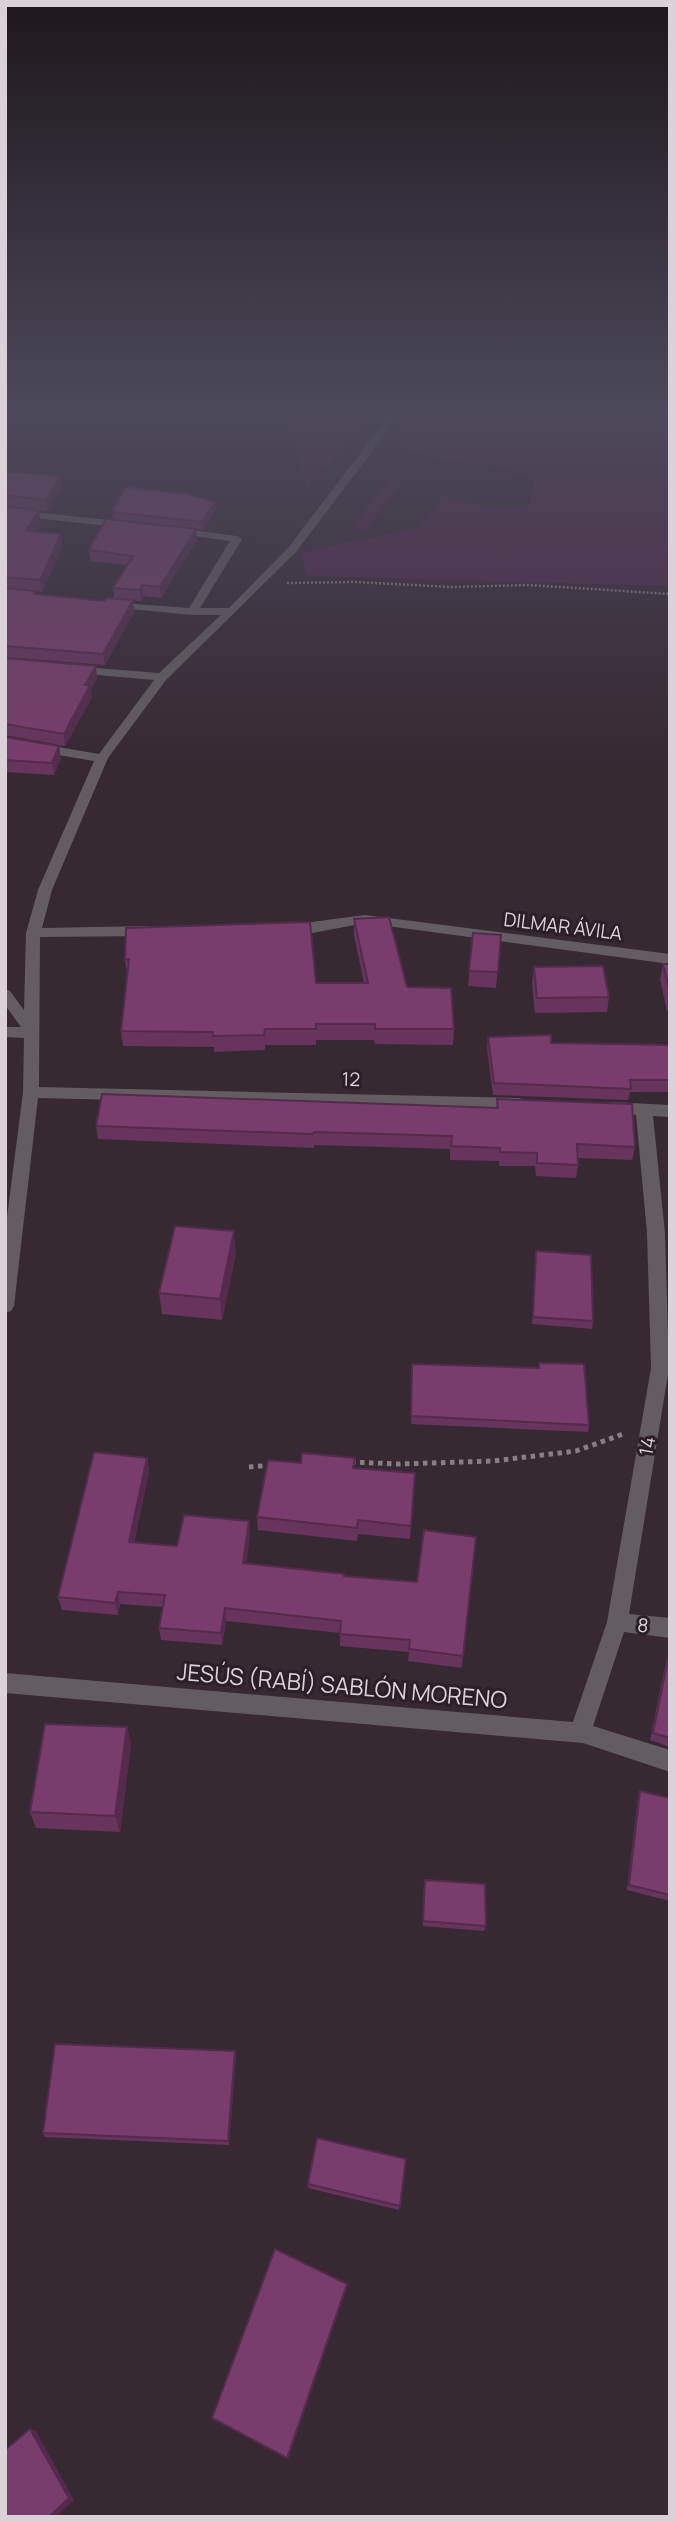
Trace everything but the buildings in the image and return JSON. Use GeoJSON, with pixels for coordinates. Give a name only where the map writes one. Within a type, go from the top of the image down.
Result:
{"type":"FeatureCollection","features":[{"type":"Feature","properties":{"kind":"street"},"geometry":{"type":"LineString","coordinates":[[5,1306],[31,1092],[33,933],[45,890],[102,758],[162,677],[261,582],[292,550],[310,527]]}},
{"type":"Feature","properties":{"kind":"street"},"geometry":{"type":"LineString","coordinates":[[158,529],[237,539],[192,612]]}},
{"type":"Feature","properties":{"kind":"street"},"geometry":{"type":"LineString","coordinates":[[99,603],[192,612],[230,611]]}},
{"type":"Feature","properties":{"kind":"street"},"geometry":{"type":"LineString","coordinates":[[58,668],[162,677]]}},
{"type":"Feature","properties":{"kind":"street"},"geometry":{"type":"LineString","coordinates":[[5,742],[102,758]]}},
{"type":"Feature","properties":{"kind":"street","name":"DILMAR ÁVILA"},"geometry":{"type":"LineString","coordinates":[[266,929],[307,929],[365,919],[670,959]]}},
{"type":"Feature","properties":{"kind":"street"},"geometry":{"type":"LineString","coordinates":[[33,933],[170,931]]}},
{"type":"Feature","properties":{"kind":"street"},"geometry":{"type":"LineString","coordinates":[[5,995],[33,1033]]}},
{"type":"Feature","properties":{"kind":"street"},"geometry":{"type":"LineString","coordinates":[[5,1032],[33,1033]]}},
{"type":"Feature","properties":{"kind":"street","name":"12"},"geometry":{"type":"LineString","coordinates":[[31,1092],[540,1105]]}},
{"type":"Feature","properties":{"kind":"street"},"geometry":{"type":"LineString","coordinates":[[592,1107],[670,1111]]}},
{"type":"Feature","properties":{"kind":"street","name":"14"},"geometry":{"type":"LineString","coordinates":[[580,1733],[617,1622],[651,1424],[665,1368],[663,1233],[644,1110]]}},
{"type":"Feature","properties":{"kind":"street","name":"8"},"geometry":{"type":"LineString","coordinates":[[617,1622],[670,1628]]}},
{"type":"Feature","properties":{"kind":"street","name":"JESÚS (RABÍ) SABLÓN MORENO"},"geometry":{"type":"LineString","coordinates":[[5,1683],[580,1733],[670,1761]]}},
{"type":"Feature","properties":{"kind":"path"},"geometry":{"type":"LineString","coordinates":[[261,582],[355,582],[452,587],[528,585],[670,594]]}},
{"type":"Feature","properties":{"kind":"path"},"geometry":{"type":"LineString","coordinates":[[347,1462],[399,1464],[492,1461],[576,1451],[651,1424]]}},
{"type":"Feature","properties":{"kind":"path"},"geometry":{"type":"LineString","coordinates":[[249,1467],[285,1464]]}},
{"type":"Feature","properties":{"kind":"shaded area"},"geometry":{"type":"Polygon","coordinates":[[[421,527],[670,527],[670,586],[307,576],[300,553],[421,527]]]}}]}
